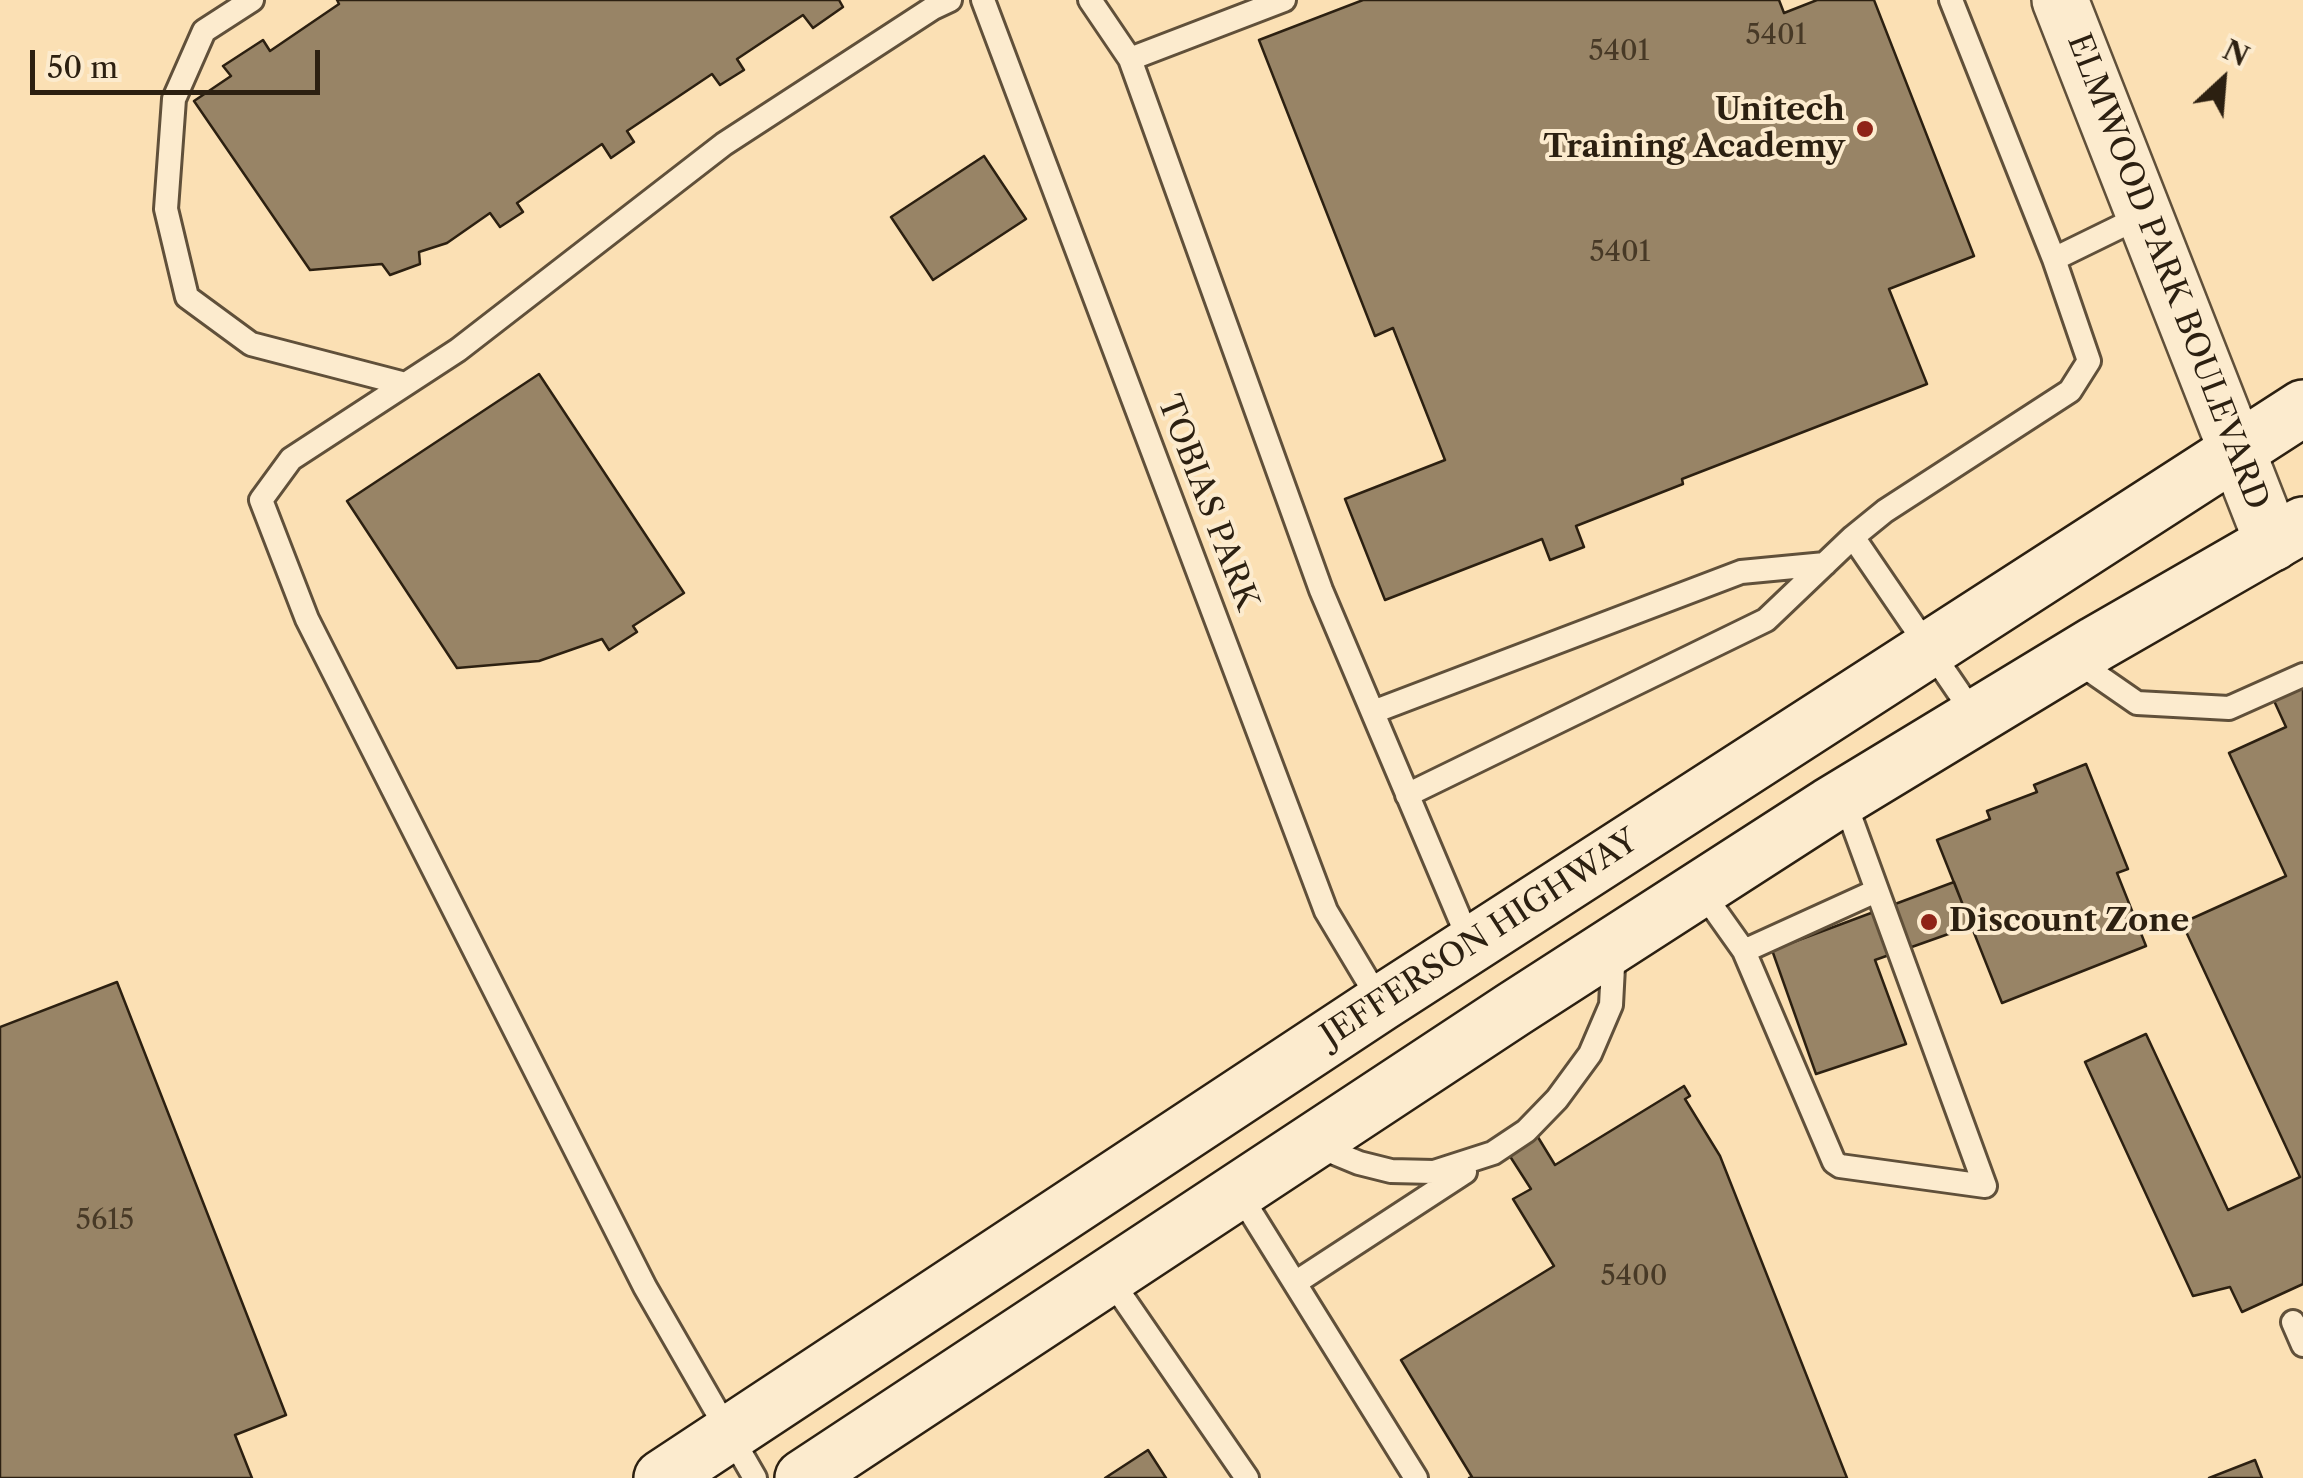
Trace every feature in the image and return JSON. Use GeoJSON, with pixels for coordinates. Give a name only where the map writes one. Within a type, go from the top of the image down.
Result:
{"type":"FeatureCollection","features":[{"type":"Feature","properties":{"kind":"main road","name":"ELMWOOD PARK BOULEVARD"},"geometry":{"type":"LineString","coordinates":[[2060,0],[2237,453],[2288,534]]}},
{"type":"Feature","properties":{"kind":"main road","name":"JEFFERSON HIGHWAY"},"geometry":{"type":"LineString","coordinates":[[662,1478],[742,1456],[1381,1003],[2303,408]]}},
{"type":"Feature","properties":{"kind":"main road"},"geometry":{"type":"LineString","coordinates":[[803,1478],[1310,1142],[1843,797],[2072,658],[2288,534]]}},
{"type":"Feature","properties":{"kind":"lane"},"geometry":{"type":"LineString","coordinates":[[252,0],[204,31],[174,100],[166,209],[187,297],[251,344],[405,384]]}},
{"type":"Feature","properties":{"kind":"lane"},"geometry":{"type":"LineString","coordinates":[[742,1456],[645,1287],[307,619],[261,500],[291,459],[458,350],[724,144],[950,0]]}},
{"type":"Feature","properties":{"kind":"lane"},"geometry":{"type":"LineString","coordinates":[[960,0],[986,9]]}},
{"type":"Feature","properties":{"kind":"lane"},"geometry":{"type":"LineString","coordinates":[[1090,0],[1130,59],[1321,590],[1471,945]]}},
{"type":"Feature","properties":{"kind":"lane"},"geometry":{"type":"LineString","coordinates":[[1130,59],[1284,0]]}},
{"type":"Feature","properties":{"kind":"lane"},"geometry":{"type":"LineString","coordinates":[[1407,795],[1766,620],[1885,511],[2070,392],[2089,361],[2054,259],[1951,0]]}},
{"type":"Feature","properties":{"kind":"lane","name":"TOBIAS PARK"},"geometry":{"type":"LineString","coordinates":[[986,9],[1326,910],[1381,1003]]}},
{"type":"Feature","properties":{"kind":"lane"},"geometry":{"type":"LineString","coordinates":[[2054,259],[2144,215]]}},
{"type":"Feature","properties":{"kind":"lane"},"geometry":{"type":"LineString","coordinates":[[1853,537],[1976,716]]}},
{"type":"Feature","properties":{"kind":"lane"},"geometry":{"type":"LineString","coordinates":[[1373,712],[1741,572],[1825,564]]}},
{"type":"Feature","properties":{"kind":"lane"},"geometry":{"type":"LineString","coordinates":[[2072,658],[2137,704],[2228,708],[2303,675]]}},
{"type":"Feature","properties":{"kind":"lane"},"geometry":{"type":"LineString","coordinates":[[1700,889],[1776,993],[1834,1162],[1840,1166],[1984,1186],[1843,797]]}},
{"type":"Feature","properties":{"kind":"lane"},"geometry":{"type":"LineString","coordinates":[[1744,950],[1876,891]]}},
{"type":"Feature","properties":{"kind":"lane"},"geometry":{"type":"LineString","coordinates":[[1295,1284],[1526,1131],[1546,1110],[1590,1054],[1611,1005],[1615,944]]}},
{"type":"Feature","properties":{"kind":"lane"},"geometry":{"type":"LineString","coordinates":[[1876,963],[1900,958]]}},
{"type":"Feature","properties":{"kind":"lane"},"geometry":{"type":"LineString","coordinates":[[1892,1008],[1916,1000]]}},
{"type":"Feature","properties":{"kind":"lane"},"geometry":{"type":"LineString","coordinates":[[1310,1142],[1359,1163],[1391,1171],[1434,1172],[1493,1153]]}},
{"type":"Feature","properties":{"kind":"lane"},"geometry":{"type":"LineString","coordinates":[[1237,1190],[1416,1478]]}},
{"type":"Feature","properties":{"kind":"lane"},"geometry":{"type":"LineString","coordinates":[[1108,1276],[1247,1478]]}},
{"type":"Feature","properties":{"kind":"lane"},"geometry":{"type":"LineString","coordinates":[[2294,1322],[2303,1345]]}},
{"type":"Feature","properties":{"kind":"building"},"geometry":{"type":"Polygon","coordinates":[[[337,0],[839,0],[843,7],[813,28],[803,15],[737,59],[744,70],[720,85],[712,74],[627,131],[634,142],[611,158],[602,144],[517,203],[523,212],[500,227],[490,213],[447,243],[419,252],[420,264],[390,275],[382,264],[310,270],[194,101],[231,76],[223,66],[263,40],[270,51],[339,4],[337,0]]]}},
{"type":"Feature","properties":{"kind":"building"},"geometry":{"type":"Polygon","coordinates":[[[1363,0],[1779,0],[1784,13],[1817,0],[1874,0],[1974,256],[1889,289],[1927,384],[1682,479],[1683,484],[1576,526],[1584,547],[1550,560],[1542,539],[1385,600],[1345,499],[1445,460],[1393,328],[1375,336],[1259,40],[1363,0]]]}},
{"type":"Feature","properties":{"kind":"building"},"geometry":{"type":"Polygon","coordinates":[[[984,156],[1026,219],[933,280],[891,217],[984,156]]]}},
{"type":"Feature","properties":{"kind":"building"},"geometry":{"type":"Polygon","coordinates":[[[539,374],[684,593],[633,626],[637,632],[609,650],[602,639],[539,661],[457,668],[347,501],[539,374]]]}},
{"type":"Feature","properties":{"kind":"building"},"geometry":{"type":"Polygon","coordinates":[[[2303,677],[2303,1284],[2242,1312],[2230,1287],[2193,1296],[2085,1062],[2146,1034],[2228,1210],[2300,1177],[2182,923],[2286,876],[2229,753],[2286,727],[2270,692],[2303,677]]]}},
{"type":"Feature","properties":{"kind":"building"},"geometry":{"type":"Polygon","coordinates":[[[2086,764],[2128,869],[2117,873],[2146,946],[2002,1003],[1937,840],[1990,819],[1987,811],[2037,792],[2034,785],[2086,764]]]}},
{"type":"Feature","properties":{"kind":"building"},"geometry":{"type":"Polygon","coordinates":[[[1954,882],[1971,926],[1875,960],[1906,1044],[1816,1074],[1772,950],[1954,882]]]}},
{"type":"Feature","properties":{"kind":"building"},"geometry":{"type":"Polygon","coordinates":[[[117,982],[286,1415],[235,1435],[252,1478],[0,1478],[0,1027],[117,982]]]}},
{"type":"Feature","properties":{"kind":"building"},"geometry":{"type":"Polygon","coordinates":[[[1684,1086],[1690,1096],[1685,1099],[1720,1156],[1847,1478],[1469,1478],[1472,1477],[1401,1360],[1554,1266],[1513,1199],[1531,1189],[1504,1147],[1533,1129],[1555,1165],[1684,1086]]]}},
{"type":"Feature","properties":{"kind":"building"},"geometry":{"type":"Polygon","coordinates":[[[1148,1450],[1166,1478],[1105,1478],[1148,1450]]]}},
{"type":"Feature","properties":{"kind":"building"},"geometry":{"type":"Polygon","coordinates":[[[2255,1460],[2262,1478],[2209,1478],[2255,1460]]]}},
{"type":"Feature","properties":{"kind":"place","name":"Unitech Training Academy"},"geometry":{"type":"Point","coordinates":[1865,129]}},
{"type":"Feature","properties":{"kind":"place","name":"Discount Zone"},"geometry":{"type":"Point","coordinates":[1929,922]}}]}
